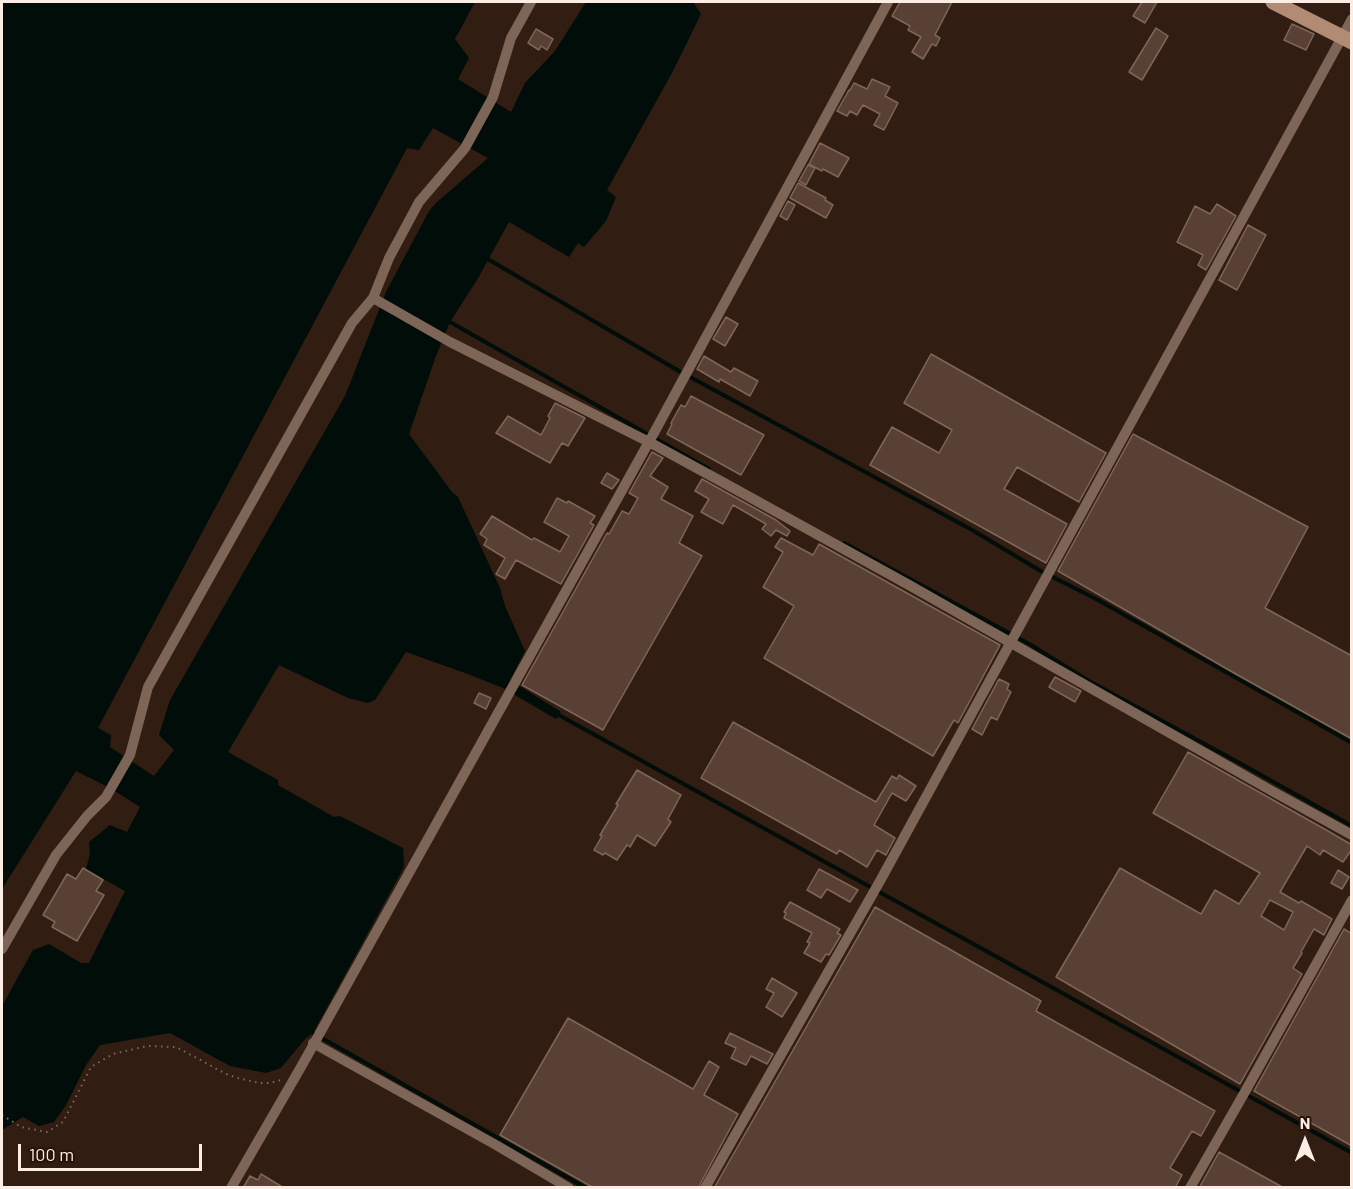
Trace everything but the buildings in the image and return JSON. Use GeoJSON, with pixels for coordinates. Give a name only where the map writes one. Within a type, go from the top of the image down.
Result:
{"type":"FeatureCollection","features":[{"type":"Feature","properties":{"kind":"main road"},"geometry":{"type":"LineString","coordinates":[[1273,2],[1347,39]]}},
{"type":"Feature","properties":{"kind":"street"},"geometry":{"type":"LineString","coordinates":[[2,949],[56,855],[87,816],[106,797],[130,755],[148,687],[352,323],[373,298],[389,258],[419,202],[465,148],[493,97],[511,38],[531,2]]}},
{"type":"Feature","properties":{"kind":"street"},"geometry":{"type":"LineString","coordinates":[[231,1188],[301,1067],[656,430],[888,2]]}},
{"type":"Feature","properties":{"kind":"street"},"geometry":{"type":"LineString","coordinates":[[705,1188],[874,890],[1048,573],[1347,39],[1352,19]]}},
{"type":"Feature","properties":{"kind":"street"},"geometry":{"type":"LineString","coordinates":[[373,298],[450,342],[649,442],[898,579],[1013,638],[1272,792],[1352,835]]}},
{"type":"Feature","properties":{"kind":"street"},"geometry":{"type":"LineString","coordinates":[[1190,1188],[1352,900]]}},
{"type":"Feature","properties":{"kind":"street"},"geometry":{"type":"LineString","coordinates":[[316,1037],[569,1188]]}},
{"type":"Feature","properties":{"kind":"path"},"geometry":{"type":"LineString","coordinates":[[2,1115],[21,1126],[47,1132],[63,1122],[91,1067],[112,1054],[147,1046],[176,1047],[226,1074],[259,1083],[270,1083],[285,1078],[301,1067]]}},
{"type":"Feature","properties":{"kind":"shaded area"},"geometry":{"type":"Polygon","coordinates":[[[2,2],[475,2],[455,39],[469,58],[458,79],[511,112],[525,83],[555,51],[586,2],[693,2],[701,14],[673,71],[607,190],[616,197],[606,221],[584,247],[578,243],[569,257],[509,222],[477,280],[450,322],[409,434],[458,497],[500,588],[505,606],[525,651],[510,680],[561,712],[556,719],[503,688],[406,652],[375,700],[368,703],[348,698],[279,665],[228,752],[278,780],[278,785],[334,817],[340,816],[403,848],[404,867],[313,1033],[305,1039],[281,1068],[266,1073],[230,1066],[170,1033],[100,1045],[54,1122],[39,1126],[23,1117],[2,1130],[2,1006],[33,950],[49,944],[81,963],[89,963],[125,891],[86,869],[90,854],[89,842],[110,825],[127,832],[140,807],[110,788],[76,771],[2,889],[2,2]],[[433,128],[419,150],[407,148],[98,728],[111,735],[110,747],[154,776],[174,750],[159,735],[170,700],[345,396],[386,292],[429,211],[488,158],[433,128]]]}},
{"type":"Feature","properties":{"kind":"waterway"},"geometry":{"type":"LineString","coordinates":[[486,258],[679,371],[974,531],[1039,570],[1098,600],[1352,743]]}},
{"type":"Feature","properties":{"kind":"waterway"},"geometry":{"type":"LineString","coordinates":[[450,322],[709,469]]}},
{"type":"Feature","properties":{"kind":"waterway"},"geometry":{"type":"LineString","coordinates":[[844,543],[1031,645],[1089,681],[1352,826]]}},
{"type":"Feature","properties":{"kind":"waterway"},"geometry":{"type":"LineString","coordinates":[[557,714],[1352,1153]]}},
{"type":"Feature","properties":{"kind":"waterway"},"geometry":{"type":"LineString","coordinates":[[313,1033],[586,1188]]}}]}
